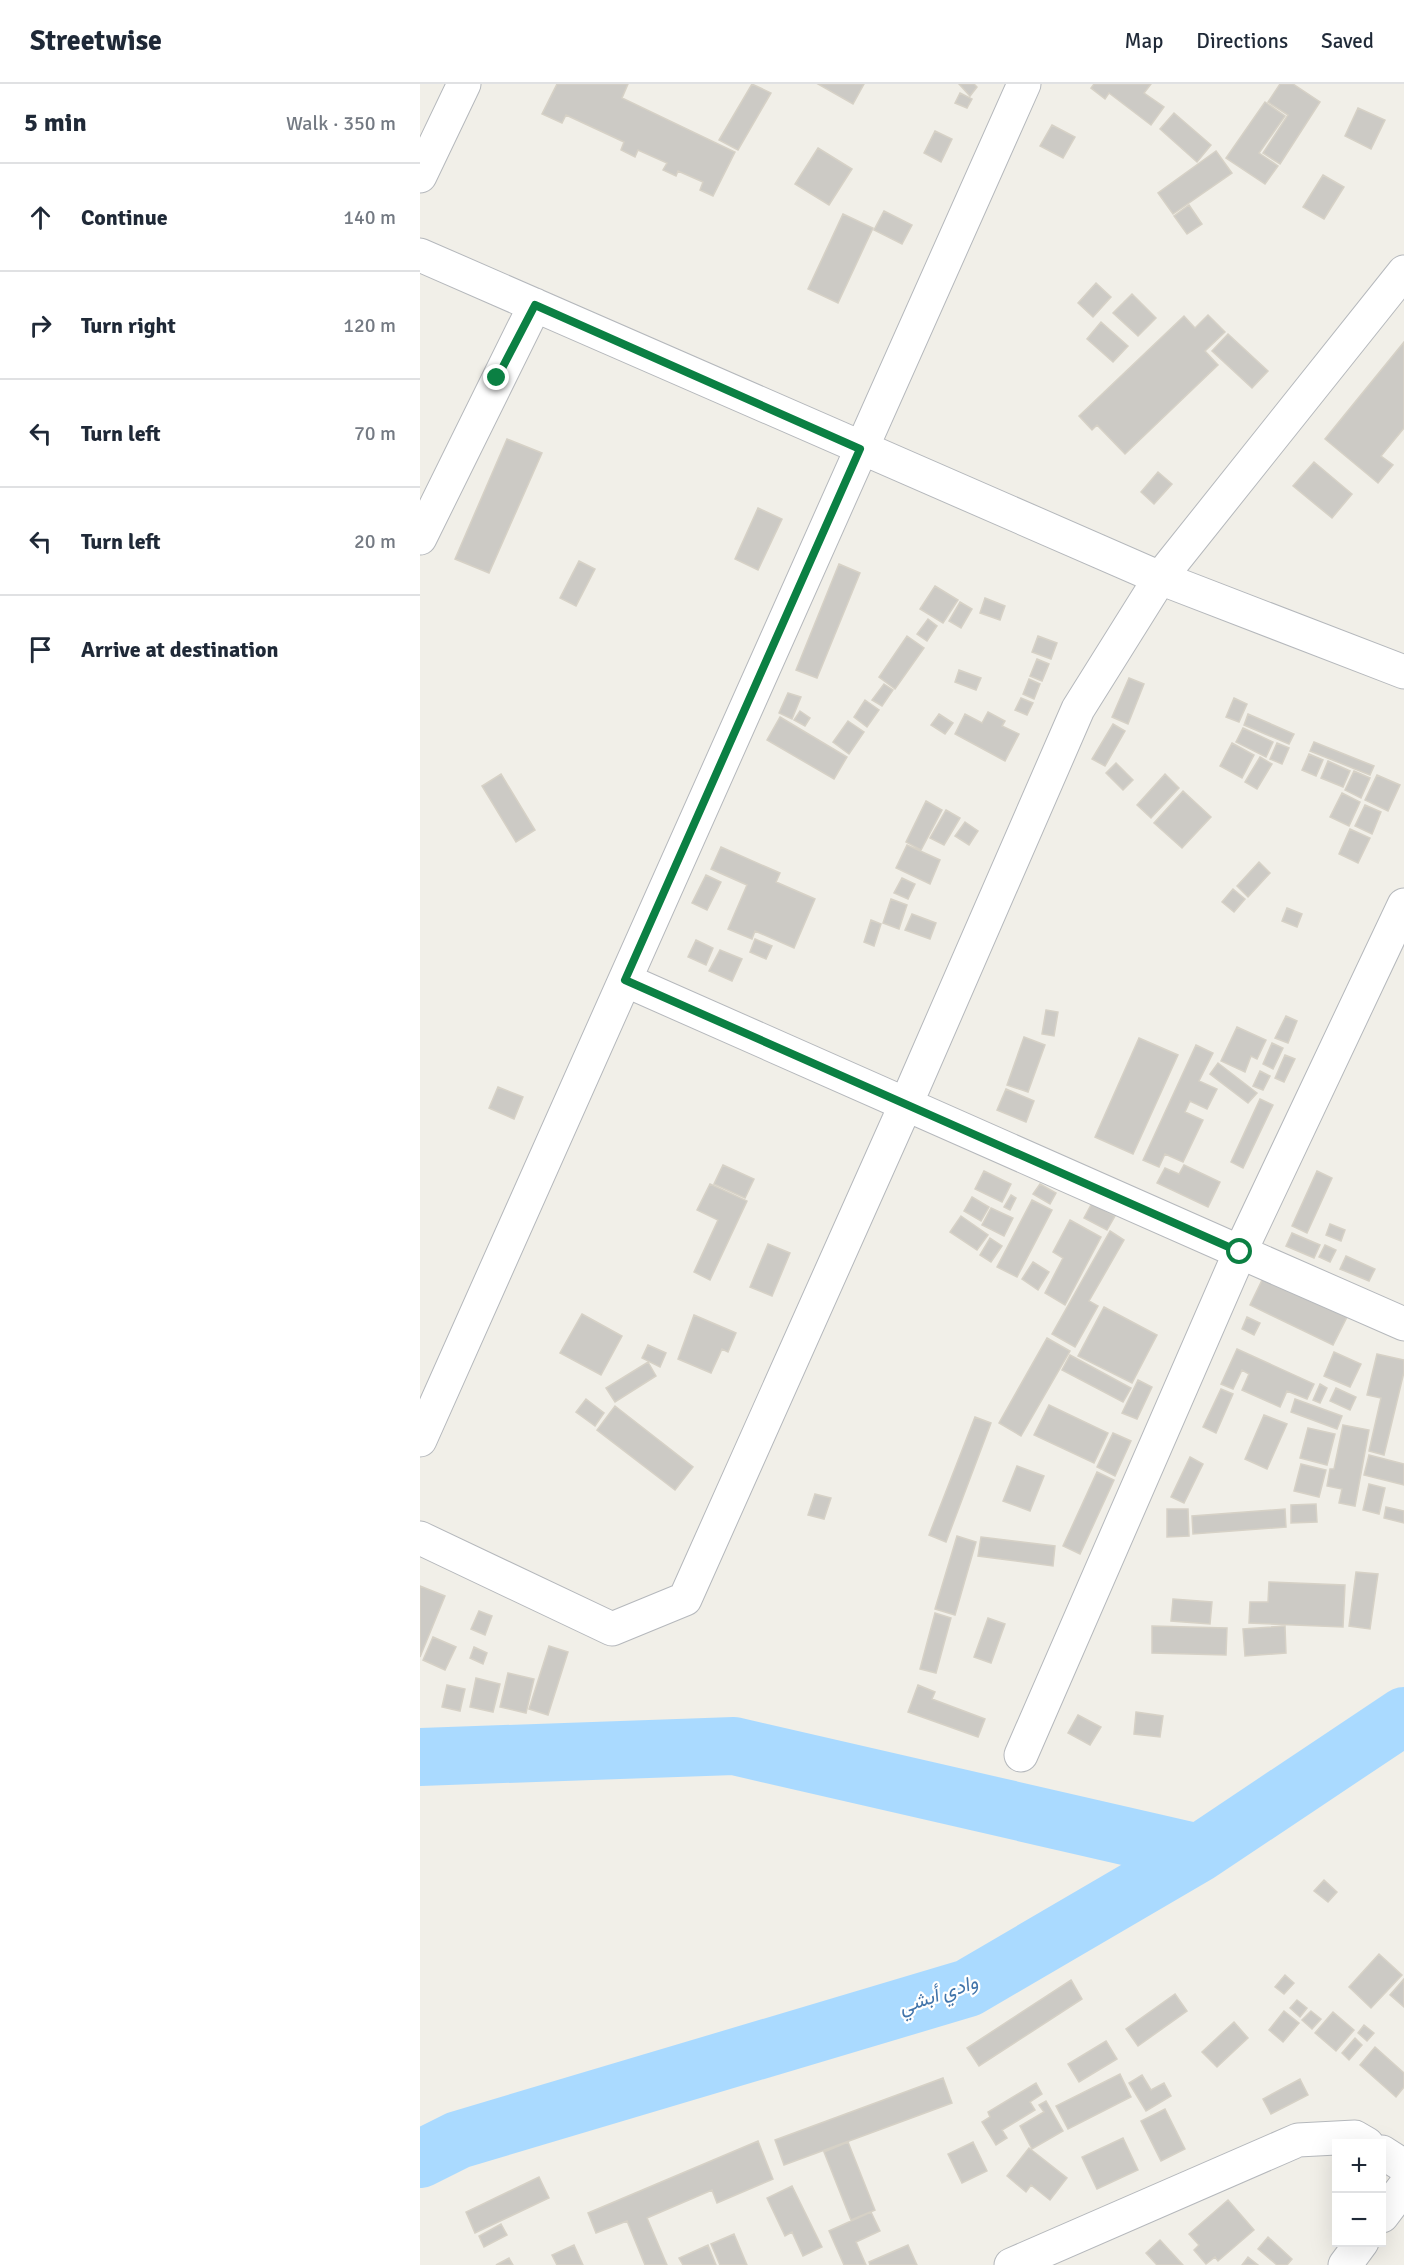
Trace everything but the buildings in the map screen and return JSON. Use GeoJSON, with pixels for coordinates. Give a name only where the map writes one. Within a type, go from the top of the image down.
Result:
{"type":"FeatureCollection","features":[{"type":"Feature","properties":{"kind":"street"},"geometry":{"type":"LineString","coordinates":[[420,176],[464,84]]}},
{"type":"Feature","properties":{"kind":"street"},"geometry":{"type":"LineString","coordinates":[[420,1440],[1024,84]]}},
{"type":"Feature","properties":{"kind":"street"},"geometry":{"type":"LineString","coordinates":[[420,255],[1160,578],[1404,672]]}},
{"type":"Feature","properties":{"kind":"street"},"geometry":{"type":"LineString","coordinates":[[420,1538],[612,1629],[685,1599],[906,1104],[1078,709],[1160,578],[1404,272]]}},
{"type":"Feature","properties":{"kind":"street"},"geometry":{"type":"LineString","coordinates":[[420,537],[535,305]]}},
{"type":"Feature","properties":{"kind":"street"},"geometry":{"type":"LineString","coordinates":[[1021,1755],[1240,1252],[1404,905]]}},
{"type":"Feature","properties":{"kind":"street"},"geometry":{"type":"LineString","coordinates":[[625,980],[1404,1324]]}},
{"type":"Feature","properties":{"kind":"street"},"geometry":{"type":"LineString","coordinates":[[1011,2265],[1298,2140],[1355,2137],[1358,2139]]}},
{"type":"Feature","properties":{"kind":"street"},"geometry":{"type":"LineString","coordinates":[[1386,2155],[1404,2166]]}},
{"type":"Feature","properties":{"kind":"street"},"geometry":{"type":"LineString","coordinates":[[1386,2211],[1404,2187]]}},
{"type":"Feature","properties":{"kind":"street"},"geometry":{"type":"LineString","coordinates":[[1345,2265],[1358,2247]]}},
{"type":"Feature","properties":{"kind":"waterway","name":"وادي أبشي"},"geometry":{"type":"LineString","coordinates":[[420,2159],[458,2140],[968,1988],[1199,1853],[1404,1716]]}},
{"type":"Feature","properties":{"kind":"waterway"},"geometry":{"type":"LineString","coordinates":[[420,1757],[734,1746],[1199,1853]]}},
{"type":"Feature","properties":{"kind":"route"},"geometry":{"type":"LineString","coordinates":[[497,378],[535,305],[860,449],[625,980],[1240,1252]]}}]}
